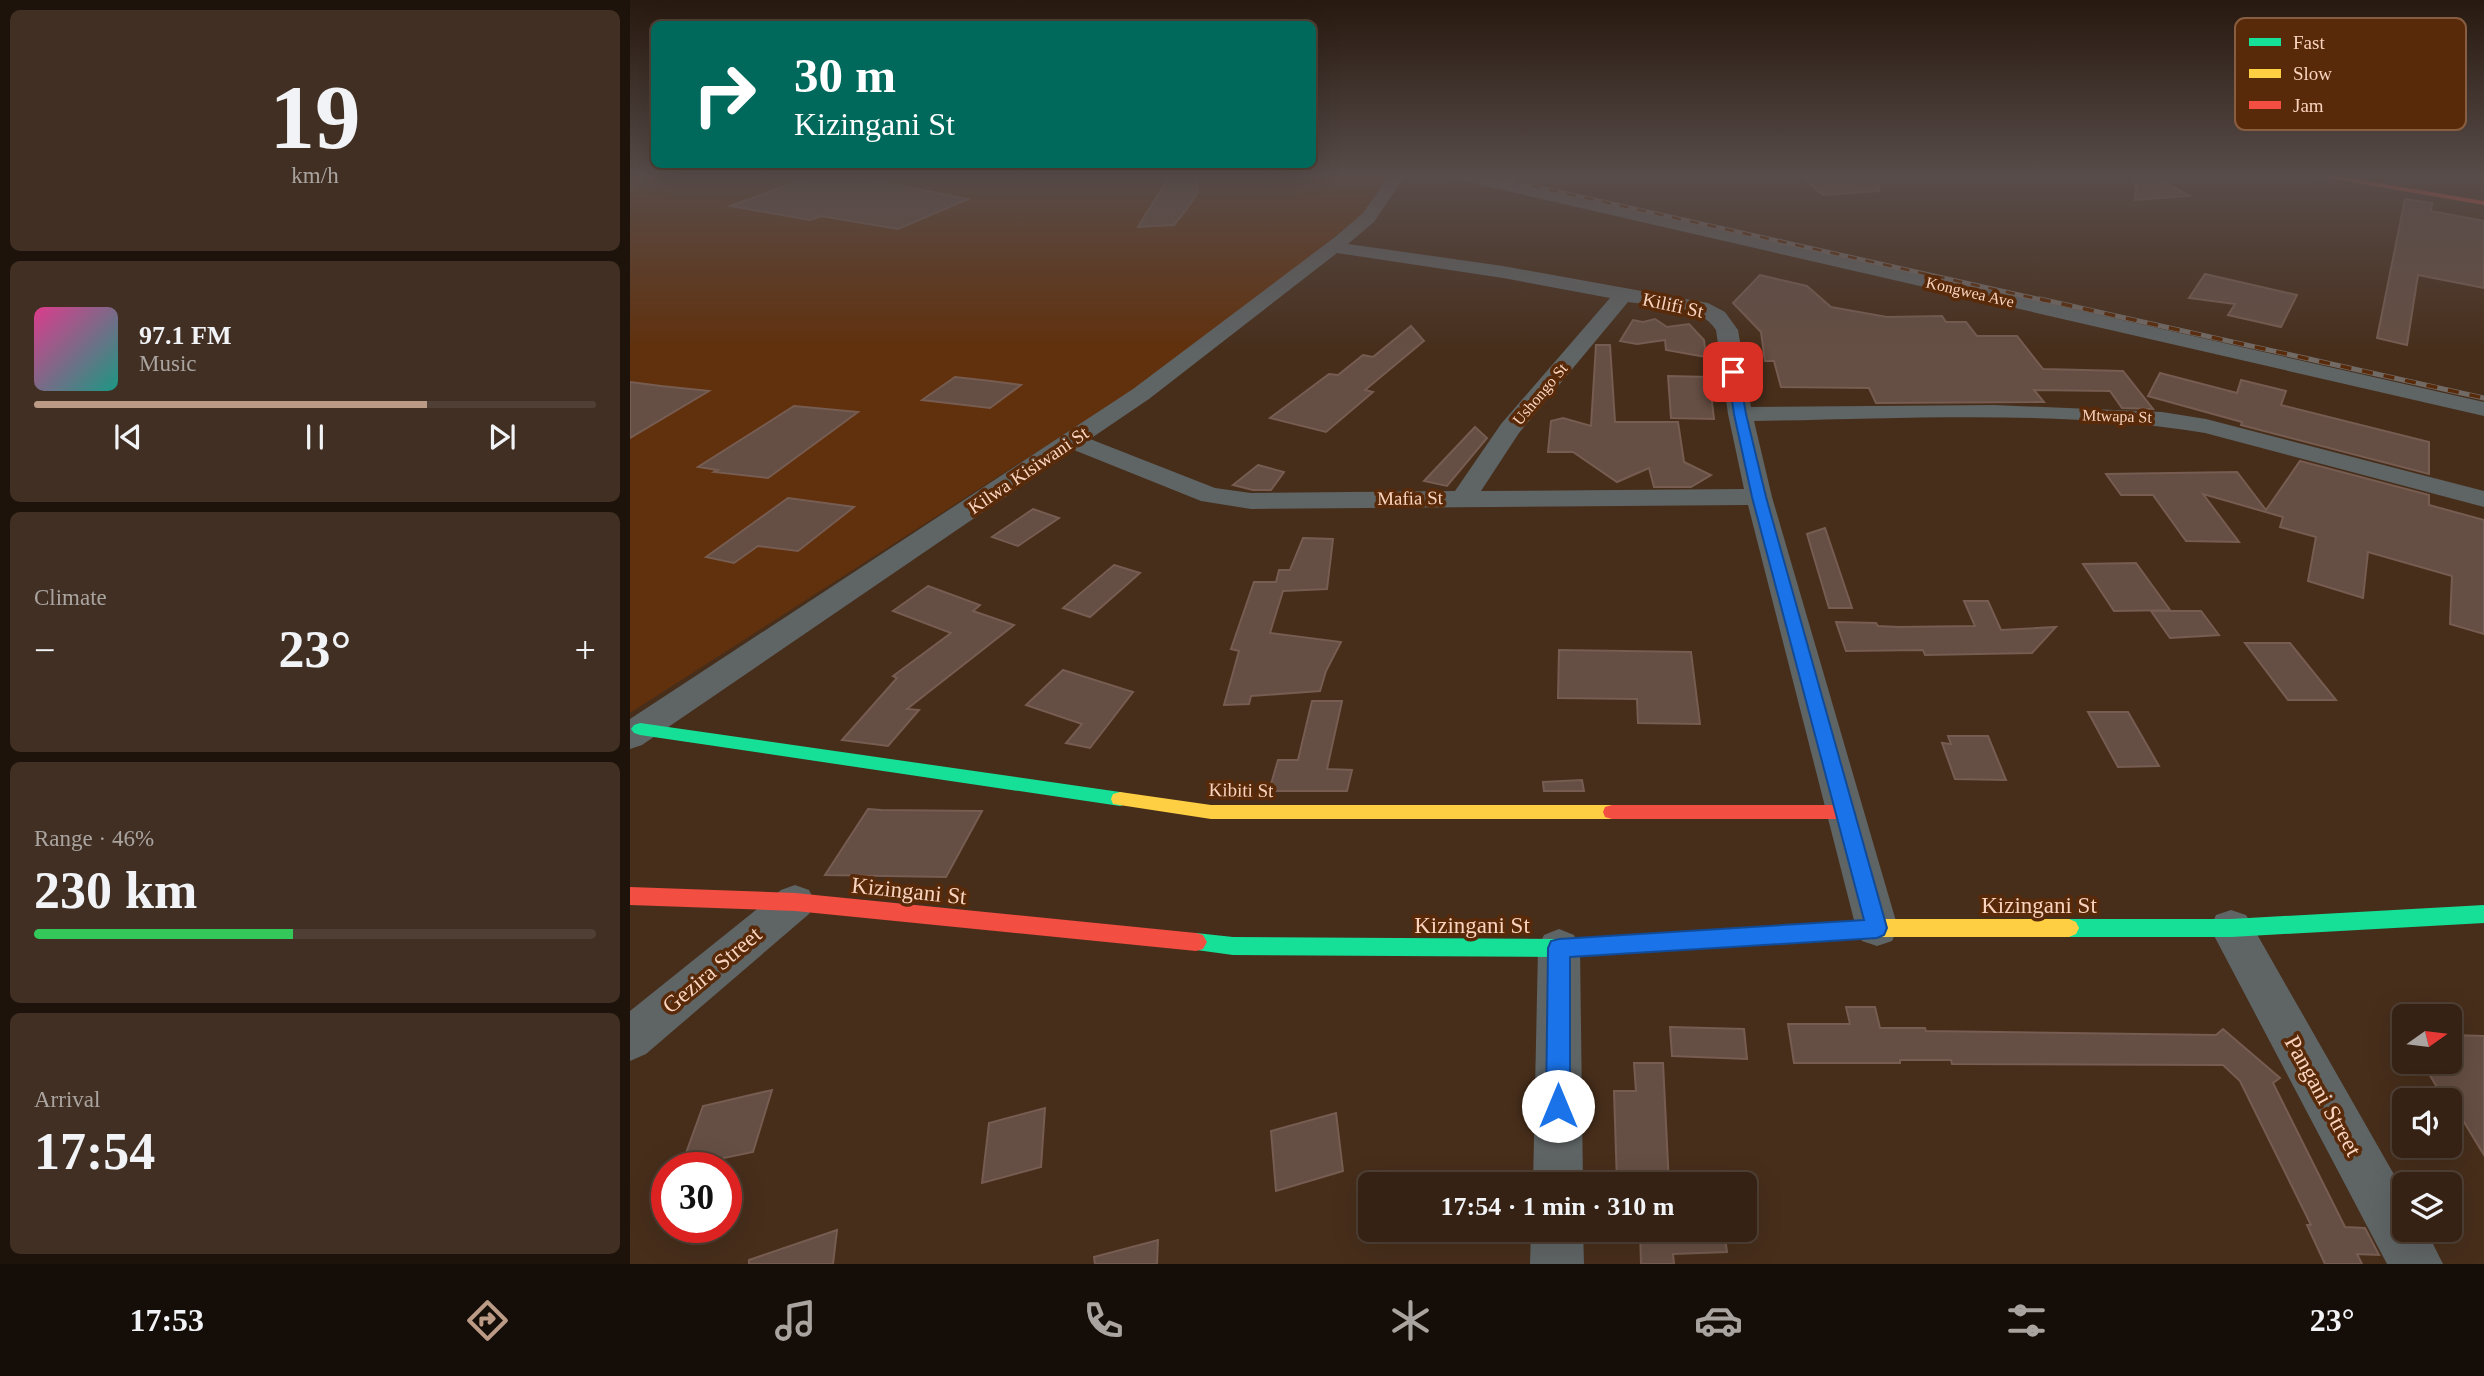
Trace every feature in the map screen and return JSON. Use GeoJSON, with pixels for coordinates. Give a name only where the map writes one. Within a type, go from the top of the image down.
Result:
{"type":"FeatureCollection","features":[{"type":"Feature","properties":{"kind":"street","name":"Kilwa Kisiwani St"},"geometry":{"type":"LineString","coordinates":[[635,732],[1141,394],[1350,233]]}},
{"type":"Feature","properties":{"kind":"street","name":"Kongwea Ave"},"geometry":{"type":"LineString","coordinates":[[1712,233],[2484,410]]}},
{"type":"Feature","properties":{"kind":"street","name":"Kilifi St"},"geometry":{"type":"LineString","coordinates":[[1333,247],[1503,272],[1701,307],[1718,316],[1727,330],[1740,414],[1759,497],[1877,928]]}},
{"type":"Feature","properties":{"kind":"street","name":"Ushongo St"},"geometry":{"type":"LineString","coordinates":[[1464,497],[1510,429],[1623,295]]}},
{"type":"Feature","properties":{"kind":"street","name":"Mtwapa St"},"geometry":{"type":"LineString","coordinates":[[1740,414],[1949,412],[2172,419],[2484,499]]}},
{"type":"Feature","properties":{"kind":"street","name":"Mafia St"},"geometry":{"type":"LineString","coordinates":[[1073,441],[1210,495],[1251,501],[1464,497],[1759,497]]}},
{"type":"Feature","properties":{"kind":"street","name":"Kibiti St"},"geometry":{"type":"LineString","coordinates":[[635,732],[1211,812],[1846,812]]}},
{"type":"Feature","properties":{"kind":"street","name":"Kizingani St"},"geometry":{"type":"LineString","coordinates":[[630,896],[795,902],[1233,946],[1559,948],[1877,928],[2231,928],[2484,914]]}},
{"type":"Feature","properties":{"kind":"street","name":"Gezira Street"},"geometry":{"type":"LineString","coordinates":[[630,1039],[795,902]]}},
{"type":"Feature","properties":{"kind":"street","name":"Pangani Street"},"geometry":{"type":"LineString","coordinates":[[2231,928],[2416,1264]]}},
{"type":"Feature","properties":{"kind":"street"},"geometry":{"type":"LineString","coordinates":[[1558,1172],[1559,948]]}},
{"type":"Feature","properties":{"kind":"street"},"geometry":{"type":"LineString","coordinates":[[1557,1264],[1558,1242]]}},
{"type":"Feature","properties":{"kind":"shaded area"},"geometry":{"type":"Polygon","coordinates":[[[630,233],[1339,233],[1186,356],[630,713],[630,233]]]}},
{"type":"Feature","properties":{"kind":"building"},"geometry":{"type":"Polygon","coordinates":[[[2398,233],[2484,233],[2484,288],[2418,275],[2407,345],[2377,338],[2398,233]]]}},
{"type":"Feature","properties":{"kind":"building"},"geometry":{"type":"Polygon","coordinates":[[[2205,274],[2297,295],[2281,327],[2228,315],[2235,304],[2189,298],[2205,274]]]}},
{"type":"Feature","properties":{"kind":"building"},"geometry":{"type":"Polygon","coordinates":[[[1760,275],[1807,286],[1831,307],[1887,317],[1942,316],[1946,322],[1966,322],[1977,336],[2017,336],[2043,369],[2123,371],[2153,409],[2122,408],[2110,391],[2034,390],[2044,402],[1876,403],[1869,388],[1781,387],[1774,361],[1765,361],[1761,332],[1733,303],[1760,275]]]}},
{"type":"Feature","properties":{"kind":"building"},"geometry":{"type":"Polygon","coordinates":[[[1655,319],[1667,327],[1689,324],[1704,340],[1706,357],[1666,350],[1665,340],[1637,344],[1620,341],[1633,320],[1643,322],[1655,319]]]}},
{"type":"Feature","properties":{"kind":"building"},"geometry":{"type":"Polygon","coordinates":[[[1411,326],[1424,341],[1365,390],[1373,392],[1326,432],[1270,418],[1329,374],[1338,375],[1363,355],[1373,357],[1411,326]]]}},
{"type":"Feature","properties":{"kind":"building"},"geometry":{"type":"Polygon","coordinates":[[[1596,345],[1610,345],[1615,422],[1678,422],[1684,462],[1711,475],[1691,487],[1654,487],[1649,468],[1617,482],[1573,452],[1548,452],[1551,421],[1563,418],[1591,426],[1596,345]]]}},
{"type":"Feature","properties":{"kind":"building"},"geometry":{"type":"Polygon","coordinates":[[[2160,373],[2237,393],[2241,380],[2286,391],[2281,405],[2429,442],[2429,474],[2241,425],[2242,422],[2148,396],[2160,373]]]}},
{"type":"Feature","properties":{"kind":"building"},"geometry":{"type":"Polygon","coordinates":[[[1668,376],[1709,377],[1714,419],[1671,418],[1668,376]]]}},
{"type":"Feature","properties":{"kind":"building"},"geometry":{"type":"Polygon","coordinates":[[[955,377],[1021,385],[990,408],[922,400],[955,377]]]}},
{"type":"Feature","properties":{"kind":"building"},"geometry":{"type":"Polygon","coordinates":[[[630,382],[661,386],[709,391],[630,438],[630,382]]]}},
{"type":"Feature","properties":{"kind":"building"},"geometry":{"type":"Polygon","coordinates":[[[794,406],[858,412],[768,478],[714,472],[718,470],[698,467],[794,406]]]}},
{"type":"Feature","properties":{"kind":"building"},"geometry":{"type":"Polygon","coordinates":[[[1475,427],[1487,438],[1447,486],[1424,481],[1475,427]]]}},
{"type":"Feature","properties":{"kind":"building"},"geometry":{"type":"Polygon","coordinates":[[[2300,461],[2429,495],[2429,505],[2484,520],[2484,634],[2450,624],[2452,576],[2368,552],[2363,598],[2308,581],[2316,537],[2280,527],[2283,517],[2203,494],[2239,542],[2186,541],[2153,495],[2121,495],[2106,474],[2237,472],[2266,510],[2300,461]]]}},
{"type":"Feature","properties":{"kind":"building"},"geometry":{"type":"Polygon","coordinates":[[[1258,465],[1284,472],[1271,490],[1253,490],[1233,485],[1258,465]]]}},
{"type":"Feature","properties":{"kind":"building"},"geometry":{"type":"Polygon","coordinates":[[[788,498],[854,507],[798,551],[758,546],[734,563],[706,557],[788,498]]]}},
{"type":"Feature","properties":{"kind":"building"},"geometry":{"type":"Polygon","coordinates":[[[1033,509],[1059,518],[1018,546],[992,537],[1033,509]]]}},
{"type":"Feature","properties":{"kind":"building"},"geometry":{"type":"Polygon","coordinates":[[[1825,528],[1852,608],[1829,608],[1807,534],[1825,528]]]}},
{"type":"Feature","properties":{"kind":"building"},"geometry":{"type":"Polygon","coordinates":[[[1303,538],[1333,539],[1327,589],[1283,591],[1270,633],[1341,642],[1326,671],[1320,691],[1251,696],[1249,704],[1224,705],[1239,651],[1231,649],[1254,582],[1276,582],[1279,570],[1290,570],[1303,538]]]}},
{"type":"Feature","properties":{"kind":"building"},"geometry":{"type":"Polygon","coordinates":[[[2136,563],[2170,610],[2114,611],[2083,564],[2136,563]]]}},
{"type":"Feature","properties":{"kind":"building"},"geometry":{"type":"Polygon","coordinates":[[[1114,565],[1140,573],[1090,617],[1063,608],[1114,565]]]}},
{"type":"Feature","properties":{"kind":"building"},"geometry":{"type":"Polygon","coordinates":[[[928,586],[980,605],[973,611],[1014,625],[907,709],[919,710],[888,746],[842,740],[897,678],[893,676],[951,633],[893,611],[928,586]]]}},
{"type":"Feature","properties":{"kind":"building"},"geometry":{"type":"Polygon","coordinates":[[[1964,601],[1988,601],[2001,630],[2056,627],[2032,653],[1925,655],[1923,650],[1846,651],[1836,622],[1876,623],[1878,626],[1899,627],[1975,626],[1964,601]]]}},
{"type":"Feature","properties":{"kind":"building"},"geometry":{"type":"Polygon","coordinates":[[[2151,611],[2201,611],[2219,635],[2170,638],[2151,611]]]}},
{"type":"Feature","properties":{"kind":"building"},"geometry":{"type":"Polygon","coordinates":[[[2245,643],[2290,643],[2336,700],[2288,700],[2245,643]]]}},
{"type":"Feature","properties":{"kind":"building"},"geometry":{"type":"Polygon","coordinates":[[[1559,650],[1691,652],[1700,724],[1638,723],[1637,699],[1558,698],[1559,650]]]}},
{"type":"Feature","properties":{"kind":"building"},"geometry":{"type":"Polygon","coordinates":[[[1063,670],[1133,692],[1090,748],[1066,743],[1082,724],[1026,705],[1063,670]]]}},
{"type":"Feature","properties":{"kind":"building"},"geometry":{"type":"Polygon","coordinates":[[[1312,701],[1342,701],[1327,769],[1352,770],[1347,791],[1269,791],[1278,760],[1298,760],[1312,701]]]}},
{"type":"Feature","properties":{"kind":"building"},"geometry":{"type":"Polygon","coordinates":[[[2088,712],[2128,712],[2159,766],[2118,767],[2088,712]]]}},
{"type":"Feature","properties":{"kind":"building"},"geometry":{"type":"Polygon","coordinates":[[[1948,736],[1988,736],[2006,780],[1955,779],[1942,743],[1951,744],[1948,736]]]}},
{"type":"Feature","properties":{"kind":"building"},"geometry":{"type":"Polygon","coordinates":[[[1582,780],[1584,791],[1544,791],[1543,782],[1582,780]]]}},
{"type":"Feature","properties":{"kind":"building"},"geometry":{"type":"Polygon","coordinates":[[[868,809],[982,811],[946,877],[825,875],[868,809]]]}},
{"type":"Feature","properties":{"kind":"building"},"geometry":{"type":"Polygon","coordinates":[[[1846,1007],[1875,1007],[1880,1028],[1925,1028],[1926,1031],[2216,1035],[2223,1029],[2280,1078],[2273,1083],[2345,1227],[2365,1228],[2379,1255],[2357,1254],[2362,1264],[2325,1264],[2307,1225],[2311,1225],[2240,1081],[2223,1065],[1952,1064],[1951,1060],[1794,1063],[1788,1024],[1850,1024],[1846,1007]]]}},
{"type":"Feature","properties":{"kind":"building"},"geometry":{"type":"Polygon","coordinates":[[[1670,1027],[1744,1029],[1747,1059],[1672,1056],[1670,1027]]]}},
{"type":"Feature","properties":{"kind":"building"},"geometry":{"type":"Polygon","coordinates":[[[2462,1035],[2484,1036],[2484,1155],[2462,1119],[2462,1088],[2437,1088],[2429,1074],[2462,1074],[2462,1035]]]}},
{"type":"Feature","properties":{"kind":"building"},"geometry":{"type":"Polygon","coordinates":[[[1634,1063],[1663,1063],[1668,1172],[1617,1172],[1614,1091],[1636,1091],[1634,1063]]]}},
{"type":"Feature","properties":{"kind":"building"},"geometry":{"type":"Polygon","coordinates":[[[772,1090],[753,1152],[742,1154],[742,1152],[686,1152],[703,1106],[772,1090]]]}},
{"type":"Feature","properties":{"kind":"building"},"geometry":{"type":"Polygon","coordinates":[[[1045,1108],[1041,1167],[982,1183],[989,1123],[1045,1108]]]}},
{"type":"Feature","properties":{"kind":"building"},"geometry":{"type":"Polygon","coordinates":[[[1336,1113],[1343,1171],[1276,1191],[1271,1131],[1336,1113]]]}},
{"type":"Feature","properties":{"kind":"building"},"geometry":{"type":"Polygon","coordinates":[[[837,1230],[833,1264],[749,1264],[749,1260],[837,1230]]]}},
{"type":"Feature","properties":{"kind":"building"},"geometry":{"type":"Polygon","coordinates":[[[1158,1240],[1157,1264],[1095,1264],[1094,1257],[1158,1240]]]}},
{"type":"Feature","properties":{"kind":"building"},"geometry":{"type":"Polygon","coordinates":[[[1640,1242],[1726,1242],[1727,1252],[1673,1254],[1674,1264],[1641,1264],[1640,1242]]]}},
{"type":"Feature","properties":{"kind":"railway"},"geometry":{"type":"LineString","coordinates":[[1743,233],[2047,301]]}},
{"type":"Feature","properties":{"kind":"railway"},"geometry":{"type":"LineString","coordinates":[[2040,299],[2484,398]]}},
{"type":"Feature","properties":{"kind":"traffic: fast"},"geometry":{"type":"LineString","coordinates":[[640,729],[1120,799]]}},
{"type":"Feature","properties":{"kind":"traffic: fast"},"geometry":{"type":"LineString","coordinates":[[2069,928],[2231,928],[2484,914]]}},
{"type":"Feature","properties":{"kind":"traffic: fast"},"geometry":{"type":"LineString","coordinates":[[1196,942],[1233,946],[1594,946]]}},
{"type":"Feature","properties":{"kind":"traffic: slow"},"geometry":{"type":"LineString","coordinates":[[1120,799],[1211,812],[1612,812]]}},
{"type":"Feature","properties":{"kind":"traffic: slow"},"geometry":{"type":"LineString","coordinates":[[1594,946],[1877,928],[2069,928]]}},
{"type":"Feature","properties":{"kind":"traffic: jam"},"geometry":{"type":"LineString","coordinates":[[1612,812],[1846,812]]}},
{"type":"Feature","properties":{"kind":"traffic: jam"},"geometry":{"type":"LineString","coordinates":[[630,896],[795,902],[1196,942]]}},
{"type":"Feature","properties":{"kind":"route"},"geometry":{"type":"LineString","coordinates":[[1558,1106],[1559,948],[1877,928],[1759,497],[1733,372]]}}]}
